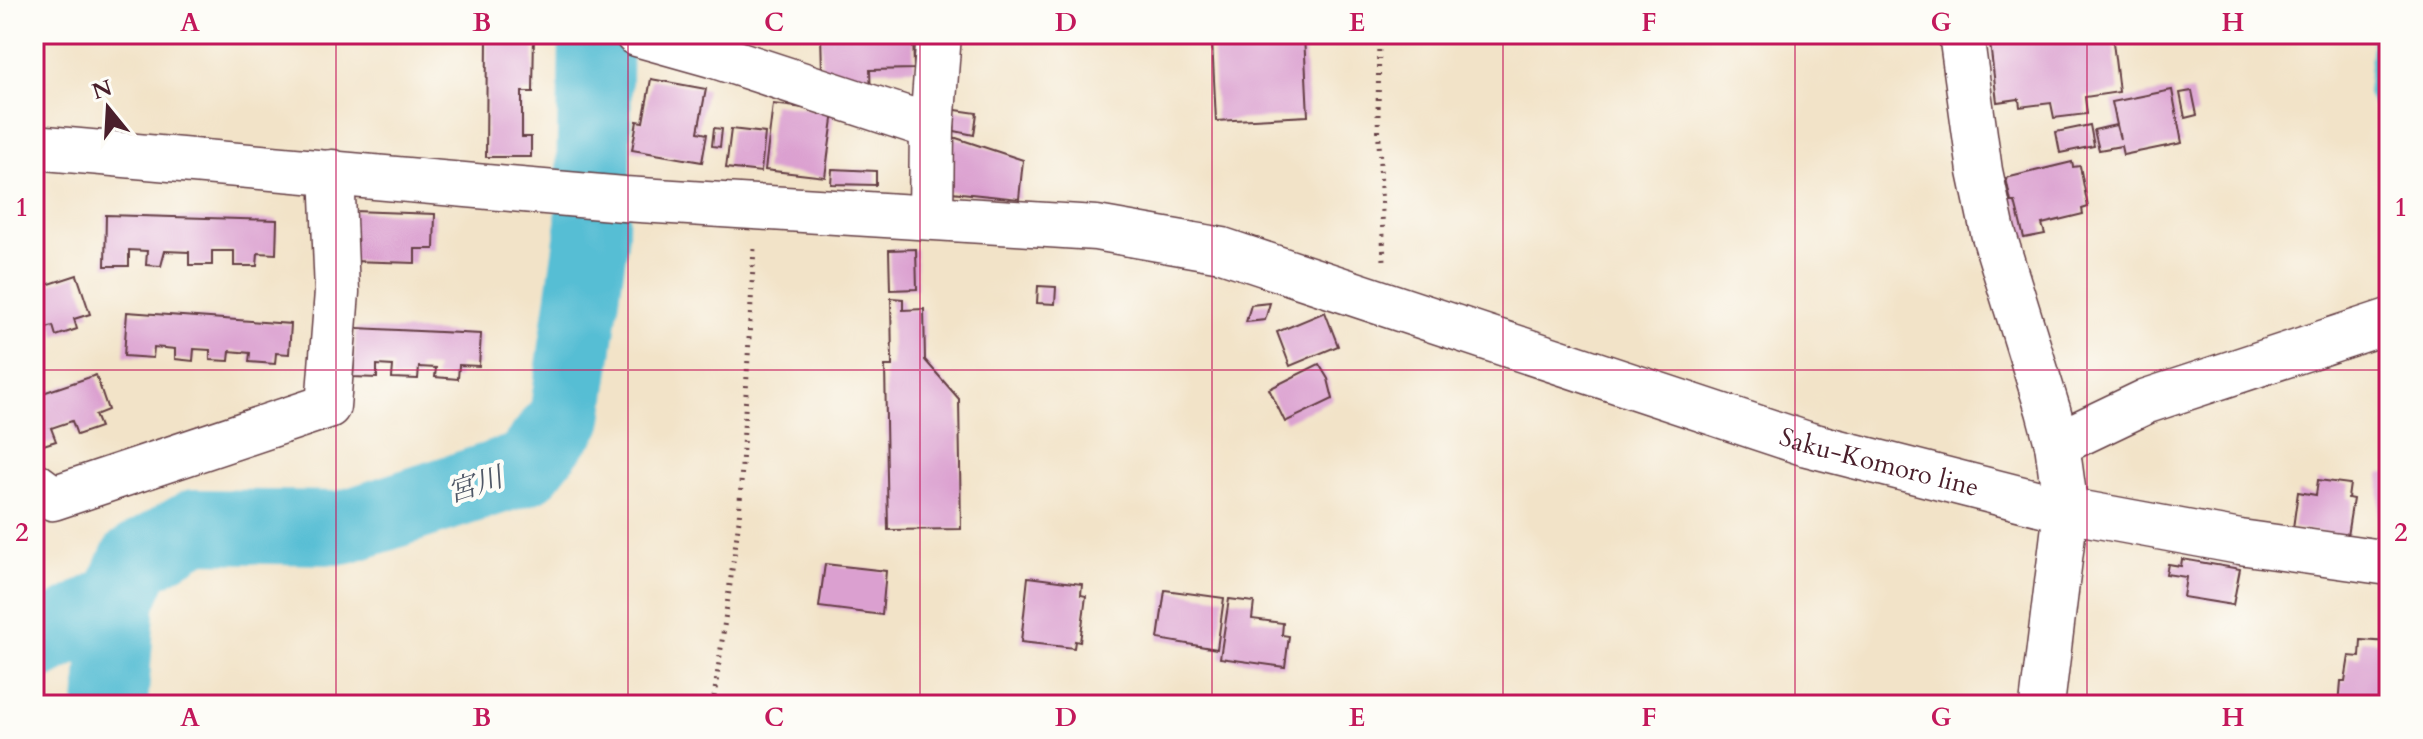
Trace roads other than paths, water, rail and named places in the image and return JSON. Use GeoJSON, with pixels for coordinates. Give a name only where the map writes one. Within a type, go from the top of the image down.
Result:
{"type":"FeatureCollection","features":[{"type":"Feature","properties":{"kind":"street"},"geometry":{"type":"LineString","coordinates":[[637,34],[712,55],[932,127]]}},
{"type":"Feature","properties":{"kind":"street"},"geometry":{"type":"LineString","coordinates":[[931,216],[932,127],[939,34]]}},
{"type":"Feature","properties":{"kind":"street"},"geometry":{"type":"LineString","coordinates":[[1961,34],[1980,171],[1993,232],[2057,444],[2066,510],[2042,705]]}},
{"type":"Feature","properties":{"kind":"street","name":"Saku-Komoro line"},"geometry":{"type":"LineString","coordinates":[[34,147],[624,199],[1096,228],[1222,250],[1807,444],[2066,510],[2240,542],[2389,563]]}},
{"type":"Feature","properties":{"kind":"street"},"geometry":{"type":"LineString","coordinates":[[34,484],[53,498],[328,406],[337,292],[332,172]]}},
{"type":"Feature","properties":{"kind":"street"},"geometry":{"type":"LineString","coordinates":[[2057,444],[2147,401],[2389,321]]}},
{"type":"Feature","properties":{"kind":"waterway","name":"宮川"},"geometry":{"type":"LineString","coordinates":[[111,705],[119,599],[136,561],[195,526],[342,528],[526,468],[566,417],[592,233],[596,34]]}},
{"type":"Feature","properties":{"kind":"waterway"},"geometry":{"type":"LineString","coordinates":[[2379,34],[2373,93],[2389,123]]}},
{"type":"Feature","properties":{"kind":"waterway"},"geometry":{"type":"LineString","coordinates":[[34,645],[119,599]]}}]}
